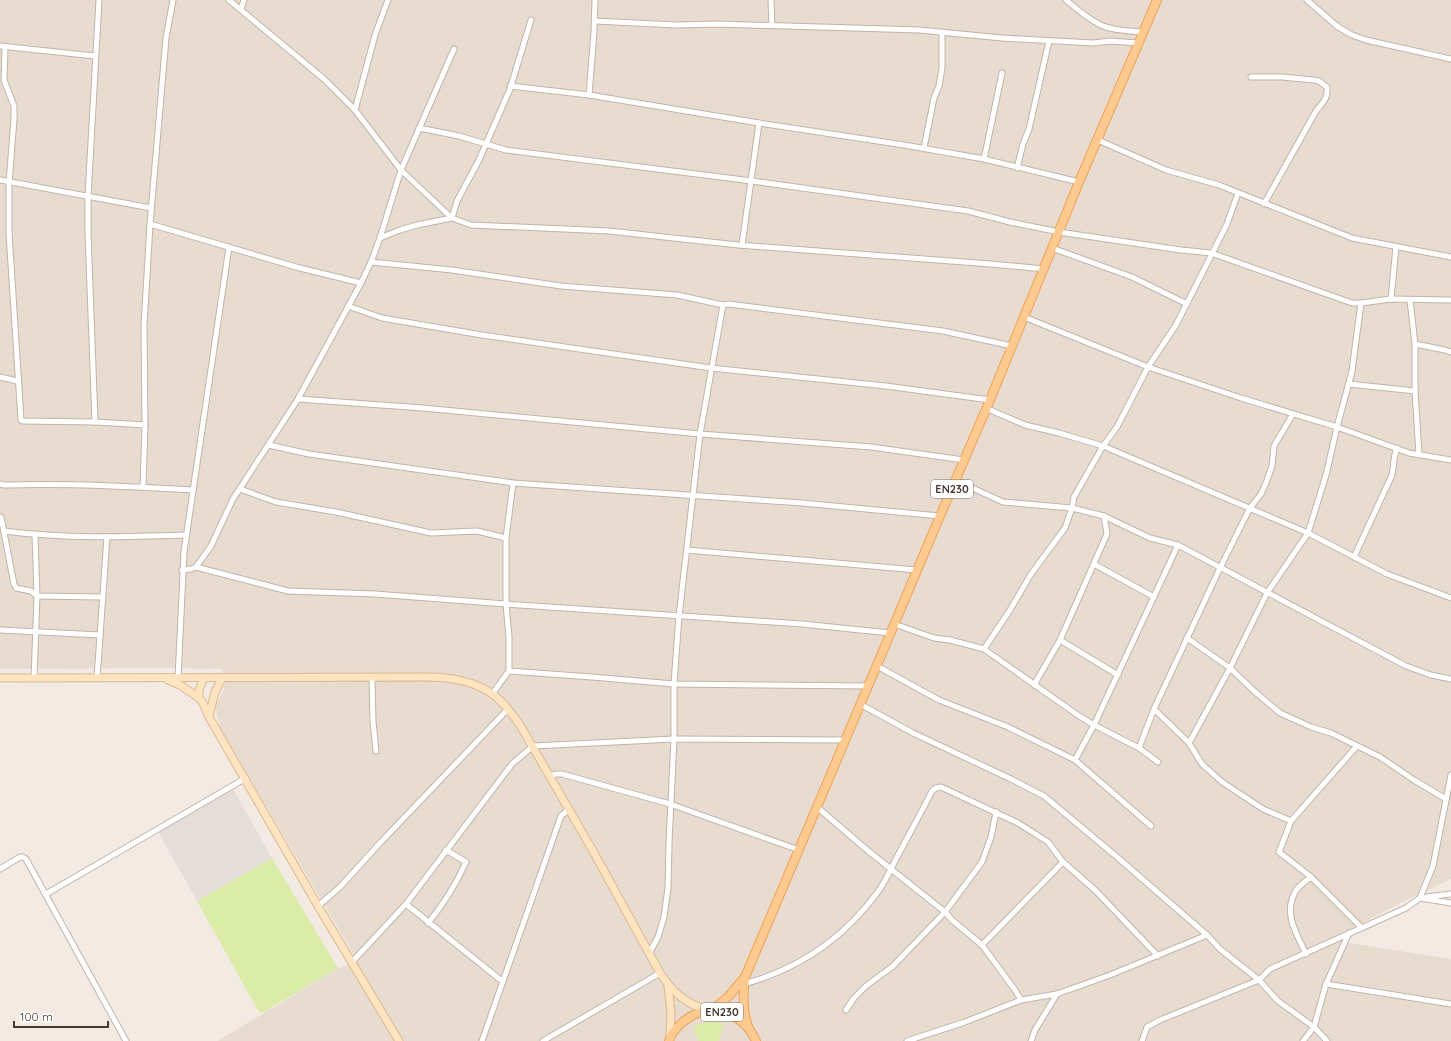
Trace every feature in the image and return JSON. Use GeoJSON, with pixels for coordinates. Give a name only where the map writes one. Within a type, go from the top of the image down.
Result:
{"type":"FeatureCollection","features":[{"type":"Feature","properties":{"kind":"main road","name":"EN230"},"geometry":{"type":"LineString","coordinates":[[756,1041],[746,1022],[743,1002],[745,980],[798,850],[990,400],[1079,182],[1157,0]]}},
{"type":"Feature","properties":{"kind":"main road","name":"EN230"},"geometry":{"type":"LineString","coordinates":[[710,1011],[730,996],[745,980]]}},
{"type":"Feature","properties":{"kind":"main road","name":"EN230"},"geometry":{"type":"LineString","coordinates":[[669,1039],[680,1024],[688,1018],[698,1013],[710,1011],[732,1015],[742,1021],[749,1029]]}},
{"type":"Feature","properties":{"kind":"street"},"geometry":{"type":"LineString","coordinates":[[95,422],[88,196],[99,0]]}},
{"type":"Feature","properties":{"kind":"street"},"geometry":{"type":"LineString","coordinates":[[143,487],[145,425],[144,326],[150,224],[166,38],[173,0]]}},
{"type":"Feature","properties":{"kind":"street"},"geometry":{"type":"LineString","coordinates":[[228,0],[241,9],[324,79],[355,110],[401,170],[452,218],[471,225],[609,231],[742,245],[1044,269]]}},
{"type":"Feature","properties":{"kind":"street"},"geometry":{"type":"LineString","coordinates":[[241,9],[244,0]]}},
{"type":"Feature","properties":{"kind":"street"},"geometry":{"type":"LineString","coordinates":[[355,110],[375,35],[388,0]]}},
{"type":"Feature","properties":{"kind":"street"},"geometry":{"type":"LineString","coordinates":[[589,95],[595,21],[595,0]]}},
{"type":"Feature","properties":{"kind":"street"},"geometry":{"type":"LineString","coordinates":[[771,0],[772,26]]}},
{"type":"Feature","properties":{"kind":"street"},"geometry":{"type":"LineString","coordinates":[[1066,0],[1102,26],[1119,30],[1143,32]]}},
{"type":"Feature","properties":{"kind":"street"},"geometry":{"type":"LineString","coordinates":[[1307,0],[1338,27],[1352,35],[1366,40],[1451,59]]}},
{"type":"Feature","properties":{"kind":"street"},"geometry":{"type":"LineString","coordinates":[[452,218],[457,201],[479,160],[510,86],[530,20]]}},
{"type":"Feature","properties":{"kind":"street"},"geometry":{"type":"LineString","coordinates":[[595,21],[676,25],[717,24],[919,30],[1049,41],[1093,43],[1110,41],[1138,44]]}},
{"type":"Feature","properties":{"kind":"street"},"geometry":{"type":"LineString","coordinates":[[924,148],[934,98],[939,86],[942,68],[942,32]]}},
{"type":"Feature","properties":{"kind":"street"},"geometry":{"type":"LineString","coordinates":[[1017,168],[1029,128],[1049,41]]}},
{"type":"Feature","properties":{"kind":"street"},"geometry":{"type":"LineString","coordinates":[[95,56],[3,46],[4,80],[14,106],[9,183],[9,233],[17,381],[21,420],[145,425]]}},
{"type":"Feature","properties":{"kind":"street"},"geometry":{"type":"LineString","coordinates":[[182,570],[196,567],[211,546],[233,499],[298,399],[361,283],[380,238],[401,170],[454,49]]}},
{"type":"Feature","properties":{"kind":"street"},"geometry":{"type":"LineString","coordinates":[[984,160],[1002,74]]}},
{"type":"Feature","properties":{"kind":"street"},"geometry":{"type":"LineString","coordinates":[[1251,78],[1282,77],[1319,81],[1326,87],[1328,94],[1316,111],[1264,204]]}},
{"type":"Feature","properties":{"kind":"street"},"geometry":{"type":"LineString","coordinates":[[510,86],[589,95],[924,148],[1079,182]]}},
{"type":"Feature","properties":{"kind":"street"},"geometry":{"type":"LineString","coordinates":[[742,245],[759,123]]}},
{"type":"Feature","properties":{"kind":"street"},"geometry":{"type":"LineString","coordinates":[[419,128],[506,150],[752,181],[968,212],[1059,232],[1211,253],[1352,303],[1391,299],[1451,300]]}},
{"type":"Feature","properties":{"kind":"street"},"geometry":{"type":"LineString","coordinates":[[1098,140],[1166,170],[1219,185],[1352,238],[1451,258]]}},
{"type":"Feature","properties":{"kind":"street"},"geometry":{"type":"LineString","coordinates":[[0,180],[9,183],[151,208]]}},
{"type":"Feature","properties":{"kind":"street"},"geometry":{"type":"LineString","coordinates":[[984,650],[1031,574],[1065,528],[1074,497],[1102,446],[1117,427],[1148,366],[1176,325],[1211,253],[1227,224],[1238,193]]}},
{"type":"Feature","properties":{"kind":"street"},"geometry":{"type":"LineString","coordinates":[[380,238],[400,230],[452,218]]}},
{"type":"Feature","properties":{"kind":"street"},"geometry":{"type":"LineString","coordinates":[[150,224],[296,267],[361,283]]}},
{"type":"Feature","properties":{"kind":"street"},"geometry":{"type":"LineString","coordinates":[[178,678],[182,570],[186,535],[229,247]]}},
{"type":"Feature","properties":{"kind":"street"},"geometry":{"type":"LineString","coordinates":[[1391,299],[1396,247]]}},
{"type":"Feature","properties":{"kind":"street"},"geometry":{"type":"LineString","coordinates":[[1052,248],[1132,277],[1187,304]]}},
{"type":"Feature","properties":{"kind":"street"},"geometry":{"type":"LineString","coordinates":[[371,262],[452,270],[561,286],[677,295],[723,305],[729,304],[943,331],[1012,346]]}},
{"type":"Feature","properties":{"kind":"street"},"geometry":{"type":"LineString","coordinates":[[1410,300],[1415,344],[1415,391],[1419,455]]}},
{"type":"Feature","properties":{"kind":"street"},"geometry":{"type":"LineString","coordinates":[[1189,743],[1230,668],[1267,593],[1308,533],[1326,475],[1352,371],[1361,303]]}},
{"type":"Feature","properties":{"kind":"street"},"geometry":{"type":"LineString","coordinates":[[650,952],[658,937],[662,924],[668,888],[670,804],[674,739],[674,684],[679,616],[700,434],[723,305]]}},
{"type":"Feature","properties":{"kind":"street"},"geometry":{"type":"LineString","coordinates":[[348,306],[382,318],[459,331],[711,368],[886,386],[990,400]]}},
{"type":"Feature","properties":{"kind":"street"},"geometry":{"type":"LineString","coordinates":[[1024,317],[1148,366],[1241,398],[1337,427],[1409,453],[1451,460]]}},
{"type":"Feature","properties":{"kind":"street"},"geometry":{"type":"LineString","coordinates":[[1415,344],[1451,352]]}},
{"type":"Feature","properties":{"kind":"street"},"geometry":{"type":"LineString","coordinates":[[0,377],[17,381]]}},
{"type":"Feature","properties":{"kind":"street"},"geometry":{"type":"LineString","coordinates":[[1349,384],[1415,391]]}},
{"type":"Feature","properties":{"kind":"street"},"geometry":{"type":"LineString","coordinates":[[298,399],[423,408],[700,434],[871,447],[964,460]]}},
{"type":"Feature","properties":{"kind":"street"},"geometry":{"type":"LineString","coordinates":[[986,408],[1025,425],[1059,433],[1102,446],[1308,533],[1387,574],[1451,598]]}},
{"type":"Feature","properties":{"kind":"street"},"geometry":{"type":"LineString","coordinates":[[1139,748],[1154,709],[1220,568],[1250,508],[1266,483],[1272,466],[1274,446],[1293,414]]}},
{"type":"Feature","properties":{"kind":"street"},"geometry":{"type":"LineString","coordinates":[[269,445],[309,454],[513,483],[802,503],[940,516]]}},
{"type":"Feature","properties":{"kind":"street"},"geometry":{"type":"LineString","coordinates":[[1354,557],[1392,475],[1394,469],[1393,460],[1397,448]]}},
{"type":"Feature","properties":{"kind":"street"},"geometry":{"type":"LineString","coordinates":[[956,480],[1004,502],[1072,508],[1104,516],[1150,538],[1178,546],[1406,666],[1430,675],[1451,679]]}},
{"type":"Feature","properties":{"kind":"street"},"geometry":{"type":"LineString","coordinates":[[492,694],[509,671],[509,637],[506,604],[506,538],[513,483]]}},
{"type":"Feature","properties":{"kind":"street"},"geometry":{"type":"LineString","coordinates":[[0,484],[52,484],[193,490]]}},
{"type":"Feature","properties":{"kind":"street"},"geometry":{"type":"LineString","coordinates":[[240,490],[276,502],[336,512],[431,533],[477,532],[506,538]]}},
{"type":"Feature","properties":{"kind":"street"},"geometry":{"type":"LineString","coordinates":[[1034,685],[1060,640],[1107,534],[1104,516]]}},
{"type":"Feature","properties":{"kind":"street"},"geometry":{"type":"LineString","coordinates":[[1,517],[16,588],[31,591],[36,596],[102,596]]}},
{"type":"Feature","properties":{"kind":"street"},"geometry":{"type":"LineString","coordinates":[[4,531],[35,535],[107,537],[186,535]]}},
{"type":"Feature","properties":{"kind":"street"},"geometry":{"type":"LineString","coordinates":[[34,678],[36,631],[35,535]]}},
{"type":"Feature","properties":{"kind":"street"},"geometry":{"type":"LineString","coordinates":[[97,678],[107,537]]}},
{"type":"Feature","properties":{"kind":"street"},"geometry":{"type":"LineString","coordinates":[[1075,760],[1094,725],[1178,546]]}},
{"type":"Feature","properties":{"kind":"street"},"geometry":{"type":"LineString","coordinates":[[687,550],[917,570]]}},
{"type":"Feature","properties":{"kind":"street"},"geometry":{"type":"LineString","coordinates":[[1094,564],[1154,597]]}},
{"type":"Feature","properties":{"kind":"street"},"geometry":{"type":"LineString","coordinates":[[196,567],[288,591],[375,594],[802,624],[890,633]]}},
{"type":"Feature","properties":{"kind":"street"},"geometry":{"type":"LineString","coordinates":[[894,624],[934,638],[950,640],[984,650],[1094,725],[1139,748],[1158,762]]}},
{"type":"Feature","properties":{"kind":"street"},"geometry":{"type":"LineString","coordinates":[[0,630],[100,635]]}},
{"type":"Feature","properties":{"kind":"street"},"geometry":{"type":"LineString","coordinates":[[1187,638],[1230,668],[1254,692],[1280,712],[1380,757],[1446,799]]}},
{"type":"Feature","properties":{"kind":"street"},"geometry":{"type":"LineString","coordinates":[[1060,640],[1118,675]]}},
{"type":"Feature","properties":{"kind":"street"},"geometry":{"type":"LineString","coordinates":[[877,666],[939,700],[1008,727],[1075,760],[1151,826]]}},
{"type":"Feature","properties":{"kind":"street"},"geometry":{"type":"LineString","coordinates":[[509,671],[592,676],[674,684],[868,686]]}},
{"type":"Feature","properties":{"kind":"street"},"geometry":{"type":"LineString","coordinates":[[372,677],[373,722],[376,751]]}},
{"type":"Feature","properties":{"kind":"street"},"geometry":{"type":"LineString","coordinates":[[0,678],[441,677],[469,684],[492,694],[508,709],[520,725],[668,985],[690,1004],[710,1011]]}},
{"type":"Feature","properties":{"kind":"street"},"geometry":{"type":"LineString","coordinates":[[160,678],[180,685],[199,698],[203,703],[209,717],[246,778],[318,906],[399,1041]]}},
{"type":"Feature","properties":{"kind":"street"},"geometry":{"type":"LineString","coordinates":[[199,698],[204,678]]}},
{"type":"Feature","properties":{"kind":"street"},"geometry":{"type":"LineString","coordinates":[[209,717],[215,692],[222,678]]}},
{"type":"Feature","properties":{"kind":"street"},"geometry":{"type":"LineString","coordinates":[[860,704],[913,733],[1044,796],[1207,935],[1220,949],[1259,980],[1278,1001],[1314,1027],[1326,1041]]}},
{"type":"Feature","properties":{"kind":"street"},"geometry":{"type":"LineString","coordinates":[[318,906],[340,887],[380,842],[508,709]]}},
{"type":"Feature","properties":{"kind":"street"},"geometry":{"type":"LineString","coordinates":[[1154,709],[1189,743],[1202,764],[1222,782],[1263,809],[1291,821]]}},
{"type":"Feature","properties":{"kind":"street"},"geometry":{"type":"LineString","coordinates":[[352,962],[406,904],[512,764],[532,746],[674,739],[845,740]]}},
{"type":"Feature","properties":{"kind":"street"},"geometry":{"type":"LineString","coordinates":[[1357,746],[1291,821],[1279,852],[1311,877],[1361,927]]}},
{"type":"Feature","properties":{"kind":"street"},"geometry":{"type":"LineString","coordinates":[[550,776],[562,774],[670,804],[798,850]]}},
{"type":"Feature","properties":{"kind":"street"},"geometry":{"type":"LineString","coordinates":[[1420,898],[1432,866],[1451,775]]}},
{"type":"Feature","properties":{"kind":"street"},"geometry":{"type":"LineString","coordinates":[[46,894],[246,778]]}},
{"type":"Feature","properties":{"kind":"street"},"geometry":{"type":"LineString","coordinates":[[745,980],[767,978],[798,963],[838,936],[857,917],[878,892],[932,792],[936,788],[941,788],[996,812],[1018,823],[1048,842],[1063,862],[1095,890],[1158,956]]}},
{"type":"Feature","properties":{"kind":"street"},"geometry":{"type":"LineString","coordinates":[[817,807],[890,869],[945,912],[952,920],[982,945],[1021,1000]]}},
{"type":"Feature","properties":{"kind":"street"},"geometry":{"type":"LineString","coordinates":[[482,1041],[560,816],[569,809]]}},
{"type":"Feature","properties":{"kind":"street"},"geometry":{"type":"LineString","coordinates":[[846,1010],[866,986],[893,966],[945,912],[982,862],[991,837],[996,812]]}},
{"type":"Feature","properties":{"kind":"street"},"geometry":{"type":"LineString","coordinates":[[428,923],[439,910],[456,884],[466,862],[446,850]]}},
{"type":"Feature","properties":{"kind":"street"},"geometry":{"type":"LineString","coordinates":[[0,869],[20,857],[24,857],[26,859],[126,1041]]}},
{"type":"Feature","properties":{"kind":"street"},"geometry":{"type":"LineString","coordinates":[[982,945],[1063,862]]}},
{"type":"Feature","properties":{"kind":"street"},"geometry":{"type":"LineString","coordinates":[[1306,954],[1290,921],[1291,904],[1295,891],[1311,877]]}},
{"type":"Feature","properties":{"kind":"street"},"geometry":{"type":"LineString","coordinates":[[1142,1041],[1147,1027],[1160,1020],[1259,980],[1270,969],[1306,954],[1349,932],[1406,908],[1420,898],[1451,894]]}},
{"type":"Feature","properties":{"kind":"street"},"geometry":{"type":"LineString","coordinates":[[1420,898],[1451,903]]}},
{"type":"Feature","properties":{"kind":"street"},"geometry":{"type":"LineString","coordinates":[[406,904],[502,982]]}},
{"type":"Feature","properties":{"kind":"street"},"geometry":{"type":"LineString","coordinates":[[1303,1041],[1314,1027],[1326,984],[1349,932]]}},
{"type":"Feature","properties":{"kind":"street"},"geometry":{"type":"LineString","coordinates":[[907,1041],[965,1022],[1021,1000],[1057,994],[1158,956],[1207,935]]}},
{"type":"Feature","properties":{"kind":"street"},"geometry":{"type":"LineString","coordinates":[[543,1041],[660,973]]}},
{"type":"Feature","properties":{"kind":"street"},"geometry":{"type":"LineString","coordinates":[[1326,984],[1451,1004]]}},
{"type":"Feature","properties":{"kind":"street"},"geometry":{"type":"LineString","coordinates":[[668,985],[671,1013],[669,1039]]}},
{"type":"Feature","properties":{"kind":"street"},"geometry":{"type":"LineString","coordinates":[[1031,1041],[1035,1030],[1057,994]]}},
{"type":"Feature","properties":{"kind":"shaded area"},"geometry":{"type":"Polygon","coordinates":[[[0,0],[1451,0],[1451,879],[1341,934],[1343,942],[1451,959],[1451,1041],[218,1041],[338,968],[358,962],[220,728],[215,706],[224,689],[223,669],[0,669],[0,0]]]}},
{"type":"Feature","properties":{"kind":"shaded area"},"geometry":{"type":"Polygon","coordinates":[[[233,789],[272,858],[197,901],[158,832],[233,789]]]}},
{"type":"Feature","properties":{"kind":"green space"},"geometry":{"type":"Polygon","coordinates":[[[272,858],[338,968],[260,1014],[197,901],[272,858]]]}},
{"type":"Feature","properties":{"kind":"green space"},"geometry":{"type":"Polygon","coordinates":[[[707,1022],[724,1024],[719,1041],[699,1041],[693,1026],[707,1022]]]}}]}
